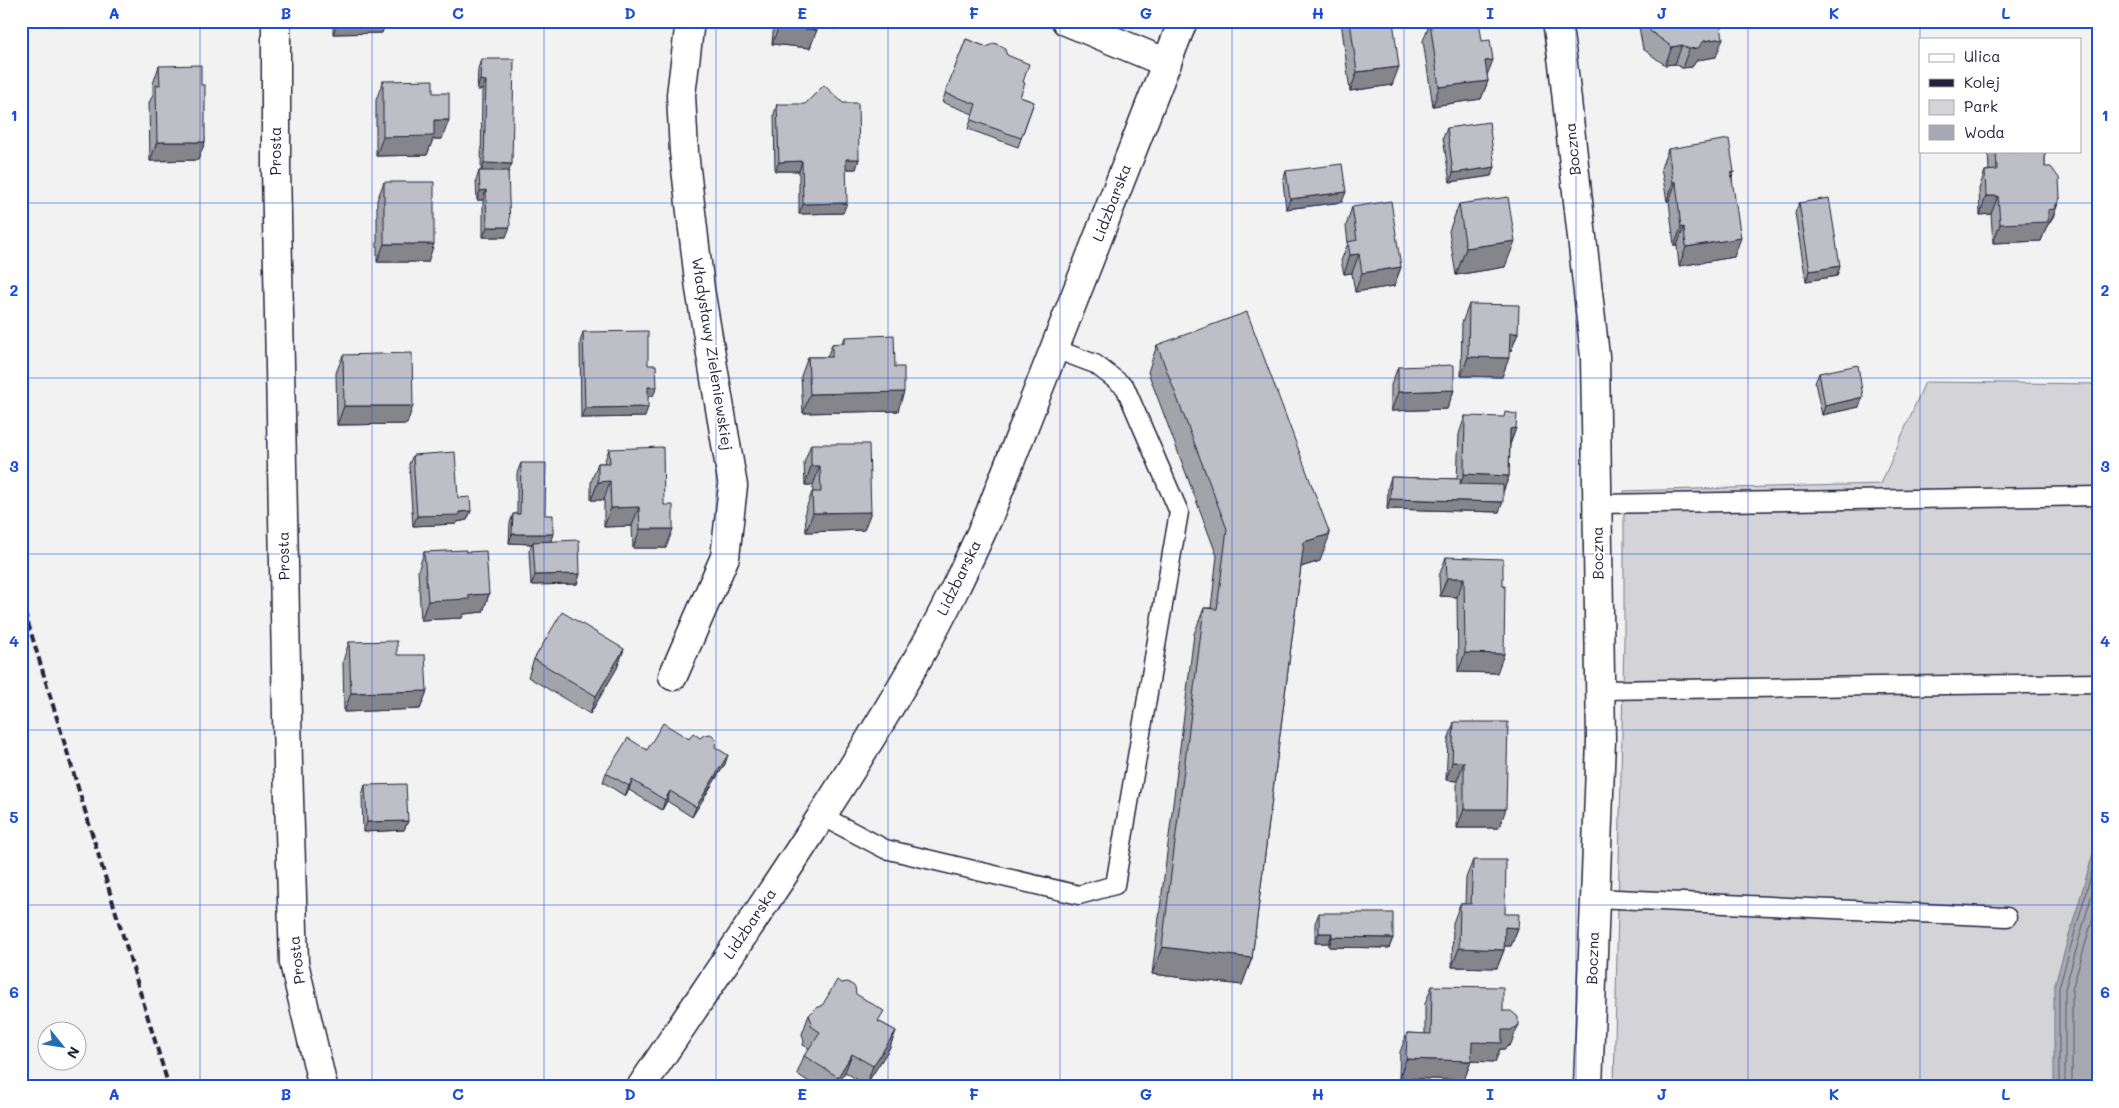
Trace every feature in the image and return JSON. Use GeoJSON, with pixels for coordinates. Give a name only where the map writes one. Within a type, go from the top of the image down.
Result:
{"type":"FeatureCollection","features":[{"type":"Feature","properties":{"kind":"street","name":"Prosta"},"geometry":{"type":"LineString","coordinates":[[276,21],[276,167],[288,765],[294,963],[323,1087]]}},
{"type":"Feature","properties":{"kind":"street","name":"Władysławy Zieleniewskiej"},"geometry":{"type":"LineString","coordinates":[[673,676],[725,558],[733,486],[700,290],[684,152],[681,95],[690,21]]}},
{"type":"Feature","properties":{"kind":"street"},"geometry":{"type":"LineString","coordinates":[[1066,21],[1167,63]]}},
{"type":"Feature","properties":{"kind":"street","name":"Lidzbarska"},"geometry":{"type":"LineString","coordinates":[[641,1087],[822,816],[918,660],[988,518],[1183,21]]}},
{"type":"Feature","properties":{"kind":"street","name":"Boczna"},"geometry":{"type":"LineString","coordinates":[[1557,21],[1564,64],[1595,356],[1601,740],[1588,1087]]}},
{"type":"Feature","properties":{"kind":"lane"},"geometry":{"type":"LineString","coordinates":[[822,816],[885,850],[1079,895],[1115,885],[1179,512],[1125,387],[1095,364],[1055,349]]}},
{"type":"Feature","properties":{"kind":"lane"},"geometry":{"type":"LineString","coordinates":[[1598,504],[2098,496]]}},
{"type":"Feature","properties":{"kind":"lane"},"geometry":{"type":"LineString","coordinates":[[1600,690],[2098,683]]}},
{"type":"Feature","properties":{"kind":"lane"},"geometry":{"type":"LineString","coordinates":[[1595,898],[2007,917]]}},
{"type":"Feature","properties":{"kind":"green space"},"geometry":{"type":"Polygon","coordinates":[[[1925,382],[2098,384],[2098,1087],[1614,1087],[1624,640],[1624,491],[1881,484],[1925,382]]]}},
{"type":"Feature","properties":{"kind":"water"},"geometry":{"type":"Polygon","coordinates":[[[2098,837],[2098,1087],[2054,1087],[2054,987],[2098,837]]]}},
{"type":"Feature","properties":{"kind":"building"},"geometry":{"type":"Polygon","coordinates":[[[779,21],[818,21],[817,30],[779,26],[779,21]]]}},
{"type":"Feature","properties":{"kind":"building"},"geometry":{"type":"Polygon","coordinates":[[[1350,21],[1393,21],[1399,67],[1357,72],[1350,21]]]}},
{"type":"Feature","properties":{"kind":"building"},"geometry":{"type":"Polygon","coordinates":[[[1479,21],[1482,41],[1490,40],[1493,60],[1485,61],[1488,81],[1439,87],[1430,22],[1479,21]]]}},
{"type":"Feature","properties":{"kind":"building"},"geometry":{"type":"Polygon","coordinates":[[[1648,21],[1720,21],[1723,38],[1704,41],[1698,48],[1689,49],[1682,45],[1672,47],[1650,31],[1648,21]]]}},
{"type":"Feature","properties":{"kind":"building"},"geometry":{"type":"Polygon","coordinates":[[[966,39],[987,47],[994,43],[1004,47],[1007,55],[1029,64],[1020,97],[1034,102],[1021,138],[971,120],[976,104],[945,93],[966,39]]]}},
{"type":"Feature","properties":{"kind":"building"},"geometry":{"type":"Polygon","coordinates":[[[481,59],[514,59],[512,164],[484,163],[486,81],[480,80],[481,59]]]}},
{"type":"Feature","properties":{"kind":"building"},"geometry":{"type":"Polygon","coordinates":[[[201,65],[201,85],[205,85],[205,142],[157,142],[156,85],[160,85],[159,66],[201,65]]]}},
{"type":"Feature","properties":{"kind":"building"},"geometry":{"type":"Polygon","coordinates":[[[433,80],[433,93],[449,93],[449,120],[434,120],[434,136],[383,137],[383,81],[433,80]]]}},
{"type":"Feature","properties":{"kind":"building"},"geometry":{"type":"Polygon","coordinates":[[[824,85],[843,103],[858,103],[859,159],[846,159],[847,203],[803,204],[802,161],[779,162],[777,104],[805,104],[824,85]]]}},
{"type":"Feature","properties":{"kind":"building"},"geometry":{"type":"Polygon","coordinates":[[[1489,122],[1495,167],[1453,173],[1447,128],[1489,122]]]}},
{"type":"Feature","properties":{"kind":"building"},"geometry":{"type":"Polygon","coordinates":[[[1729,139],[1734,172],[1731,173],[1741,238],[1686,247],[1684,227],[1681,228],[1676,182],[1673,182],[1668,149],[1729,139]]]}},
{"type":"Feature","properties":{"kind":"building"},"geometry":{"type":"Polygon","coordinates":[[[1996,152],[2045,152],[2045,167],[2051,167],[2059,178],[2060,198],[2054,209],[2048,210],[2048,222],[2000,224],[1998,196],[1986,196],[1985,171],[1997,170],[1996,152]]]}},
{"type":"Feature","properties":{"kind":"building"},"geometry":{"type":"Polygon","coordinates":[[[1342,164],[1346,192],[1290,199],[1286,171],[1342,164]]]}},
{"type":"Feature","properties":{"kind":"building"},"geometry":{"type":"Polygon","coordinates":[[[479,171],[508,171],[510,227],[487,227],[486,190],[480,191],[479,171]]]}},
{"type":"Feature","properties":{"kind":"building"},"geometry":{"type":"Polygon","coordinates":[[[384,182],[434,182],[434,244],[384,244],[384,182]]]}},
{"type":"Feature","properties":{"kind":"building"},"geometry":{"type":"Polygon","coordinates":[[[1508,197],[1515,241],[1466,248],[1459,204],[1508,197]]]}},
{"type":"Feature","properties":{"kind":"building"},"geometry":{"type":"Polygon","coordinates":[[[1829,198],[1840,266],[1810,271],[1799,203],[1829,198]]]}},
{"type":"Feature","properties":{"kind":"building"},"geometry":{"type":"Polygon","coordinates":[[[1391,201],[1401,267],[1362,273],[1359,254],[1350,255],[1348,242],[1357,240],[1352,207],[1391,201]]]}},
{"type":"Feature","properties":{"kind":"building"},"geometry":{"type":"Polygon","coordinates":[[[1469,304],[1519,305],[1518,333],[1510,333],[1509,358],[1468,357],[1469,304]]]}},
{"type":"Feature","properties":{"kind":"building"},"geometry":{"type":"Polygon","coordinates":[[[1247,312],[1330,534],[1304,542],[1252,958],[1162,947],[1204,608],[1217,609],[1227,529],[1157,345],[1247,312]]]}},
{"type":"Feature","properties":{"kind":"building"},"geometry":{"type":"Polygon","coordinates":[[[648,331],[648,365],[656,365],[657,387],[648,387],[648,407],[585,408],[583,332],[648,331]]]}},
{"type":"Feature","properties":{"kind":"building"},"geometry":{"type":"Polygon","coordinates":[[[894,335],[895,367],[904,367],[904,392],[810,394],[808,357],[832,357],[832,344],[845,343],[845,337],[894,335]]]}},
{"type":"Feature","properties":{"kind":"building"},"geometry":{"type":"Polygon","coordinates":[[[412,353],[413,406],[344,406],[343,355],[412,353]]]}},
{"type":"Feature","properties":{"kind":"building"},"geometry":{"type":"Polygon","coordinates":[[[1454,365],[1454,390],[1398,392],[1398,367],[1454,365]]]}},
{"type":"Feature","properties":{"kind":"building"},"geometry":{"type":"Polygon","coordinates":[[[1858,365],[1863,397],[1825,406],[1819,373],[1858,365]]]}},
{"type":"Feature","properties":{"kind":"building"},"geometry":{"type":"Polygon","coordinates":[[[1505,412],[1517,414],[1516,428],[1510,429],[1509,476],[1464,474],[1465,416],[1504,417],[1505,412]]]}},
{"type":"Feature","properties":{"kind":"building"},"geometry":{"type":"Polygon","coordinates":[[[811,444],[869,444],[871,512],[813,513],[812,492],[821,492],[820,466],[811,466],[811,444]]]}},
{"type":"Feature","properties":{"kind":"building"},"geometry":{"type":"Polygon","coordinates":[[[663,447],[664,505],[673,505],[673,529],[640,529],[639,507],[611,508],[610,481],[598,482],[598,463],[610,463],[609,449],[663,447]]]}},
{"type":"Feature","properties":{"kind":"building"},"geometry":{"type":"Polygon","coordinates":[[[455,452],[458,498],[470,497],[471,511],[459,512],[459,515],[417,516],[413,455],[455,452]]]}},
{"type":"Feature","properties":{"kind":"building"},"geometry":{"type":"Polygon","coordinates":[[[521,463],[546,463],[545,515],[553,515],[553,534],[512,534],[513,514],[520,514],[521,463]]]}},
{"type":"Feature","properties":{"kind":"building"},"geometry":{"type":"Polygon","coordinates":[[[1391,477],[1461,479],[1460,484],[1503,485],[1503,502],[1390,499],[1391,477]]]}},
{"type":"Feature","properties":{"kind":"building"},"geometry":{"type":"Polygon","coordinates":[[[579,540],[580,574],[535,575],[533,542],[579,540]]]}},
{"type":"Feature","properties":{"kind":"building"},"geometry":{"type":"Polygon","coordinates":[[[466,550],[466,552],[486,551],[489,594],[469,595],[469,599],[428,601],[424,552],[466,550]]]}},
{"type":"Feature","properties":{"kind":"building"},"geometry":{"type":"Polygon","coordinates":[[[1446,557],[1503,559],[1503,586],[1505,586],[1504,654],[1465,653],[1464,578],[1447,578],[1446,557]]]}},
{"type":"Feature","properties":{"kind":"building"},"geometry":{"type":"Polygon","coordinates":[[[562,612],[624,649],[596,696],[534,659],[562,612]]]}},
{"type":"Feature","properties":{"kind":"building"},"geometry":{"type":"Polygon","coordinates":[[[397,641],[397,655],[425,655],[427,691],[351,693],[349,642],[397,641]]]}},
{"type":"Feature","properties":{"kind":"building"},"geometry":{"type":"Polygon","coordinates":[[[1454,722],[1508,722],[1506,809],[1464,809],[1464,762],[1452,762],[1454,722]]]}},
{"type":"Feature","properties":{"kind":"building"},"geometry":{"type":"Polygon","coordinates":[[[663,723],[689,739],[693,733],[700,738],[711,734],[716,739],[715,747],[728,755],[696,807],[670,791],[665,800],[632,780],[629,786],[606,773],[628,738],[647,750],[663,723]]]}},
{"type":"Feature","properties":{"kind":"building"},"geometry":{"type":"Polygon","coordinates":[[[406,784],[408,821],[367,822],[365,785],[406,784]]]}},
{"type":"Feature","properties":{"kind":"building"},"geometry":{"type":"Polygon","coordinates":[[[1473,860],[1506,860],[1505,914],[1519,914],[1518,928],[1505,927],[1504,950],[1459,948],[1460,904],[1471,904],[1473,860]]]}},
{"type":"Feature","properties":{"kind":"building"},"geometry":{"type":"Polygon","coordinates":[[[1319,913],[1393,913],[1393,938],[1332,937],[1332,933],[1319,933],[1319,913]]]}},
{"type":"Feature","properties":{"kind":"building"},"geometry":{"type":"Polygon","coordinates":[[[837,980],[841,983],[848,982],[855,987],[856,994],[884,1011],[878,1021],[896,1031],[873,1066],[852,1054],[838,1077],[804,1056],[820,1032],[810,1026],[812,1023],[809,1015],[816,1008],[822,1006],[837,980]]]}},
{"type":"Feature","properties":{"kind":"building"},"geometry":{"type":"Polygon","coordinates":[[[1432,986],[1503,987],[1503,1011],[1511,1011],[1518,1017],[1518,1025],[1511,1030],[1502,1030],[1502,1043],[1472,1042],[1471,1061],[1406,1059],[1407,1033],[1431,1034],[1432,986]]]}},
{"type":"Feature","properties":{"kind":"building"},"geometry":{"type":"Polygon","coordinates":[[[710,1082],[716,1087],[707,1087],[710,1082]]]}},
{"type":"Feature","properties":{"kind":"railway"},"geometry":{"type":"LineString","coordinates":[[21,600],[169,1087]]}}]}
